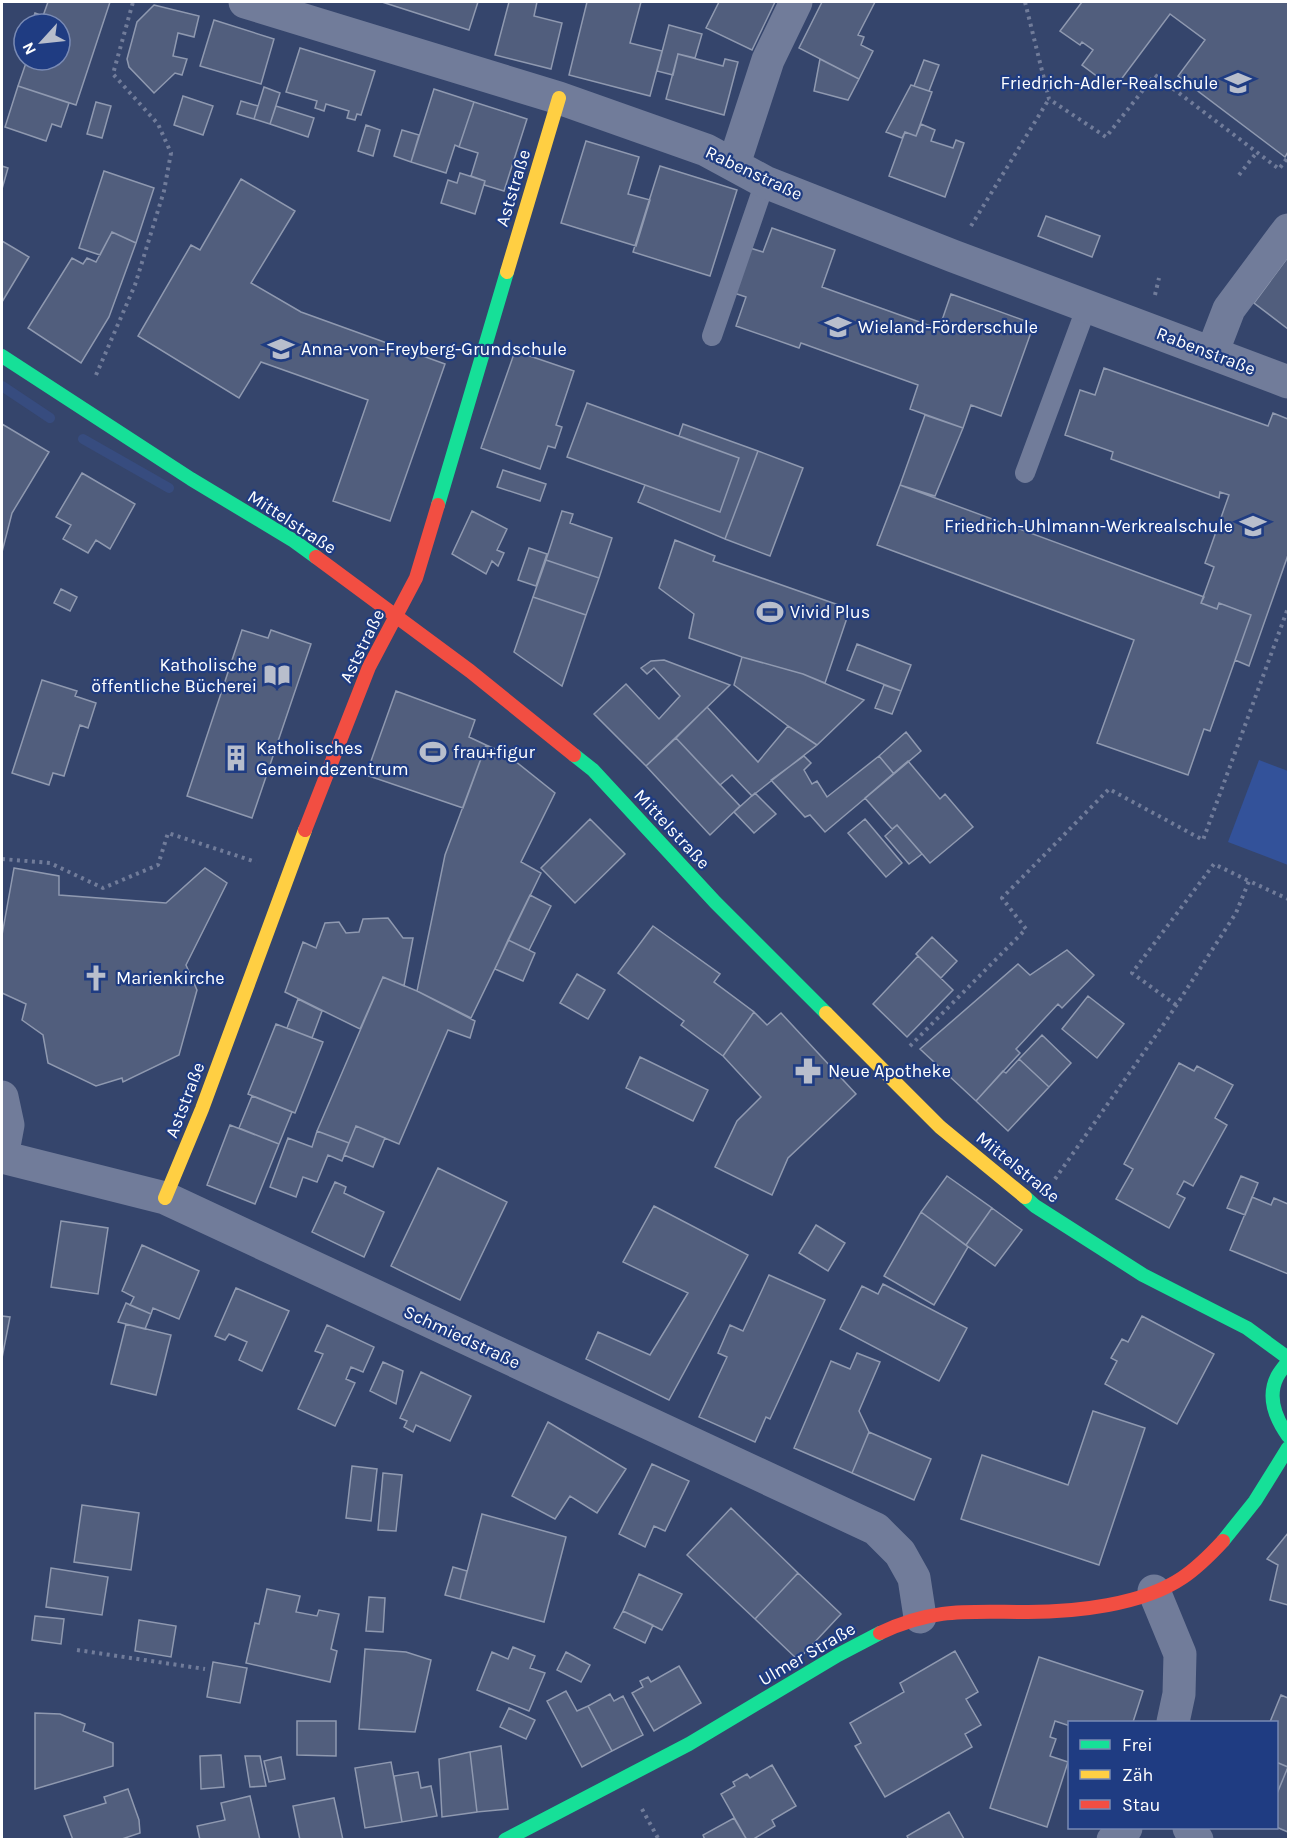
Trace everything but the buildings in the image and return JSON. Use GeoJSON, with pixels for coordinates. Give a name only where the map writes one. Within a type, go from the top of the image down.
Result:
{"type":"FeatureCollection","features":[{"type":"Feature","properties":{"kind":"street","name":"Rabenstraße"},"geometry":{"type":"LineString","coordinates":[[245,2],[559,98],[706,150],[765,182],[953,256],[1288,382]]}},
{"type":"Feature","properties":{"kind":"street"},"geometry":{"type":"LineString","coordinates":[[734,164],[768,60],[796,2]]}},
{"type":"Feature","properties":{"kind":"street","name":"Aststraße"},"geometry":{"type":"LineString","coordinates":[[165,1198],[202,1109],[288,873],[369,667],[416,578],[559,98]]}},
{"type":"Feature","properties":{"kind":"street"},"geometry":{"type":"LineString","coordinates":[[1212,353],[1229,309],[1288,230]]}},
{"type":"Feature","properties":{"kind":"street","name":"Mittelstraße"},"geometry":{"type":"LineString","coordinates":[[2,356],[191,479],[294,541],[470,670],[593,770],[715,902],[940,1127],[1035,1206],[1143,1275],[1247,1328],[1288,1360]]}},
{"type":"Feature","properties":{"kind":"street","name":"Schmiedstraße"},"geometry":{"type":"LineString","coordinates":[[2,1097],[8,1125],[2,1157],[165,1198],[876,1529],[900,1553],[914,1578],[920,1617]]}},
{"type":"Feature","properties":{"kind":"street"},"geometry":{"type":"LineString","coordinates":[[1288,1360],[1276,1378],[1273,1401],[1278,1423],[1288,1436]]}},
{"type":"Feature","properties":{"kind":"street","name":"Ulmer Straße"},"geometry":{"type":"LineString","coordinates":[[505,1839],[715,1729],[881,1633],[920,1617],[956,1613],[1039,1612],[1088,1608],[1154,1591],[1181,1579],[1201,1563],[1231,1531],[1266,1487],[1288,1448]]}},
{"type":"Feature","properties":{"kind":"street"},"geometry":{"type":"LineString","coordinates":[[1154,1591],[1180,1654],[1179,1695],[1173,1721]]}},
{"type":"Feature","properties":{"kind":"lane"},"geometry":{"type":"LineString","coordinates":[[712,336],[765,182]]}},
{"type":"Feature","properties":{"kind":"lane"},"geometry":{"type":"LineString","coordinates":[[1025,473],[1087,306]]}},
{"type":"Feature","properties":{"kind":"path"},"geometry":{"type":"LineString","coordinates":[[82,409],[135,285],[164,191],[171,153],[158,124],[112,74],[133,2]]}},
{"type":"Feature","properties":{"kind":"path"},"geometry":{"type":"LineString","coordinates":[[1025,2],[1049,99],[1106,137],[1155,75],[1279,169],[1288,158]]}},
{"type":"Feature","properties":{"kind":"path"},"geometry":{"type":"LineString","coordinates":[[953,256],[1049,99]]}},
{"type":"Feature","properties":{"kind":"path"},"geometry":{"type":"LineString","coordinates":[[1239,175],[1257,152]]}},
{"type":"Feature","properties":{"kind":"path"},"geometry":{"type":"LineString","coordinates":[[885,1072],[1026,929],[1002,898],[1109,789],[1203,840],[1288,608]]}},
{"type":"Feature","properties":{"kind":"path"},"geometry":{"type":"LineString","coordinates":[[2,859],[50,863],[103,888],[158,865],[168,833],[288,873]]}},
{"type":"Feature","properties":{"kind":"path"},"geometry":{"type":"LineString","coordinates":[[1176,1005],[1132,972],[1214,864],[1288,899]]}},
{"type":"Feature","properties":{"kind":"path"},"geometry":{"type":"LineString","coordinates":[[1035,1206],[1176,1005],[1236,913],[1249,881]]}},
{"type":"Feature","properties":{"kind":"path"},"geometry":{"type":"LineString","coordinates":[[77,1650],[205,1669]]}},
{"type":"Feature","properties":{"kind":"path"},"geometry":{"type":"LineString","coordinates":[[649,1820],[659,1839]]}},
{"type":"Feature","properties":{"kind":"shaded area"},"geometry":{"type":"Polygon","coordinates":[[[1259,760],[1288,771],[1288,865],[1228,842],[1259,760]]]}},
{"type":"Feature","properties":{"kind":"waterway"},"geometry":{"type":"LineString","coordinates":[[2,386],[50,418]]}},
{"type":"Feature","properties":{"kind":"waterway"},"geometry":{"type":"LineString","coordinates":[[83,439],[169,488]]}},
{"type":"Feature","properties":{"kind":"traffic: fast"},"geometry":{"type":"LineString","coordinates":[[438,505],[507,272]]}},
{"type":"Feature","properties":{"kind":"traffic: fast"},"geometry":{"type":"LineString","coordinates":[[2,356],[316,557]]}},
{"type":"Feature","properties":{"kind":"traffic: fast"},"geometry":{"type":"LineString","coordinates":[[574,755],[593,770],[715,902],[826,1013]]}},
{"type":"Feature","properties":{"kind":"traffic: fast"},"geometry":{"type":"LineString","coordinates":[[1025,1197],[1035,1206],[1143,1275],[1247,1328],[1288,1358]]}},
{"type":"Feature","properties":{"kind":"traffic: fast"},"geometry":{"type":"LineString","coordinates":[[1288,1361],[1277,1377],[1273,1392],[1274,1408],[1288,1436]]}},
{"type":"Feature","properties":{"kind":"traffic: fast"},"geometry":{"type":"LineString","coordinates":[[1223,1541],[1255,1501],[1288,1448]]}},
{"type":"Feature","properties":{"kind":"traffic: fast"},"geometry":{"type":"LineString","coordinates":[[505,1840],[689,1744],[838,1655],[880,1633]]}},
{"type":"Feature","properties":{"kind":"traffic: slow"},"geometry":{"type":"LineString","coordinates":[[507,272],[559,98]]}},
{"type":"Feature","properties":{"kind":"traffic: slow"},"geometry":{"type":"LineString","coordinates":[[165,1198],[202,1109],[305,830]]}},
{"type":"Feature","properties":{"kind":"traffic: slow"},"geometry":{"type":"LineString","coordinates":[[826,1013],[940,1127],[1025,1197]]}},
{"type":"Feature","properties":{"kind":"traffic: jam"},"geometry":{"type":"LineString","coordinates":[[305,830],[369,667],[416,578],[438,505]]}},
{"type":"Feature","properties":{"kind":"traffic: jam"},"geometry":{"type":"LineString","coordinates":[[316,557],[470,671],[574,755]]}},
{"type":"Feature","properties":{"kind":"traffic: jam"},"geometry":{"type":"LineString","coordinates":[[880,1633],[935,1615],[1066,1610],[1128,1601],[1148,1595],[1182,1578],[1204,1561],[1223,1541]]}},
{"type":"Feature","properties":{"kind":"place","name":"Friedrich-Adler-Realschule"},"geometry":{"type":"Point","coordinates":[1238,83]}},
{"type":"Feature","properties":{"kind":"place","name":"Wieland-Förderschule"},"geometry":{"type":"Point","coordinates":[838,327]}},
{"type":"Feature","properties":{"kind":"place","name":"Anna-von-Freyberg-Grundschule"},"geometry":{"type":"Point","coordinates":[281,349]}},
{"type":"Feature","properties":{"kind":"place","name":"Friedrich-Uhlmann-Werkrealschule"},"geometry":{"type":"Point","coordinates":[1253,526]}},
{"type":"Feature","properties":{"kind":"place","name":"Vivid Plus"},"geometry":{"type":"Point","coordinates":[770,612]}},
{"type":"Feature","properties":{"kind":"place","name":"Katholische öffentliche Bücherei"},"geometry":{"type":"Point","coordinates":[277,675]}},
{"type":"Feature","properties":{"kind":"place","name":"frau+figur"},"geometry":{"type":"Point","coordinates":[433,752]}},
{"type":"Feature","properties":{"kind":"place","name":"Katholisches Gemeindezentrum"},"geometry":{"type":"Point","coordinates":[236,758]}},
{"type":"Feature","properties":{"kind":"place","name":"Marienkirche"},"geometry":{"type":"Point","coordinates":[96,978]}},
{"type":"Feature","properties":{"kind":"place","name":"Neue Apotheke"},"geometry":{"type":"Point","coordinates":[808,1071]}}]}
